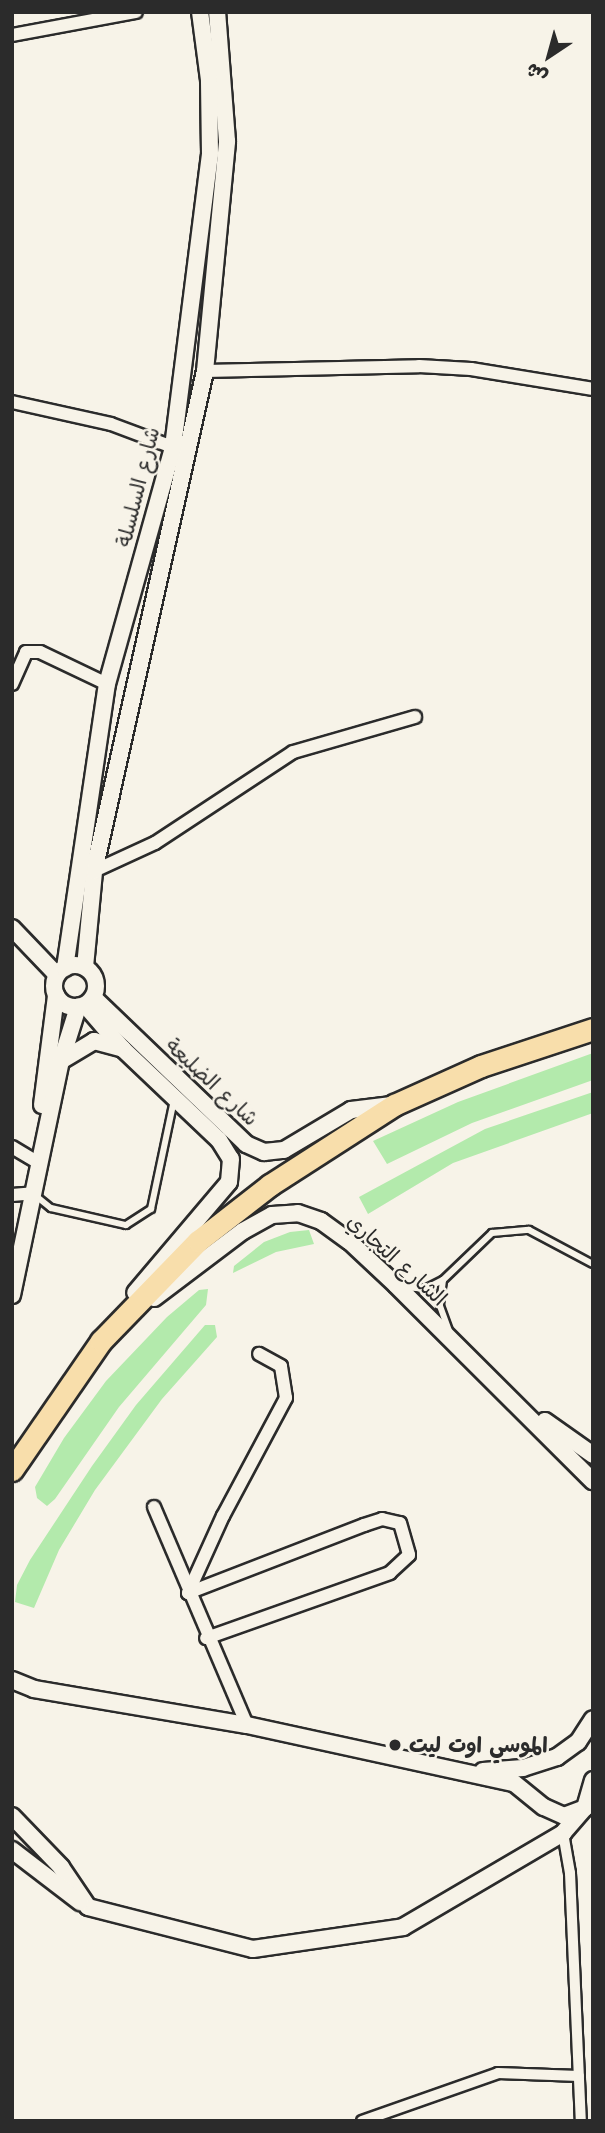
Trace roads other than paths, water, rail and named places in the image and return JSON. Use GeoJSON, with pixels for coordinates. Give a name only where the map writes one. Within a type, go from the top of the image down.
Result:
{"type":"FeatureCollection","features":[{"type":"Feature","properties":{"kind":"highway"},"geometry":{"type":"LineString","coordinates":[[14,1470],[101,1341],[198,1241],[270,1185],[394,1105],[481,1066],[593,1029]]}},
{"type":"Feature","properties":{"kind":"street"},"geometry":{"type":"LineString","coordinates":[[12,35],[136,12]]}},
{"type":"Feature","properties":{"kind":"street","name":"شارع السلسلة"},"geometry":{"type":"LineString","coordinates":[[61,972],[107,684],[173,447],[210,154],[209,80],[200,12]]}},
{"type":"Feature","properties":{"kind":"street","name":"شارع السلسلة"},"geometry":{"type":"LineString","coordinates":[[85,967],[94,871],[205,371],[227,141],[217,12]]}},
{"type":"Feature","properties":{"kind":"street"},"geometry":{"type":"LineString","coordinates":[[205,371],[419,366],[471,369],[593,389]]}},
{"type":"Feature","properties":{"kind":"street"},"geometry":{"type":"LineString","coordinates":[[12,402],[111,424],[173,447]]}},
{"type":"Feature","properties":{"kind":"street"},"geometry":{"type":"LineString","coordinates":[[12,684],[26,652],[40,652],[107,684]]}},
{"type":"Feature","properties":{"kind":"street"},"geometry":{"type":"LineString","coordinates":[[94,871],[155,843],[293,752],[415,717]]}},
{"type":"Feature","properties":{"kind":"street"},"geometry":{"type":"LineString","coordinates":[[12,928],[61,972]]}},
{"type":"Feature","properties":{"kind":"street"},"geometry":{"type":"LineString","coordinates":[[12,1295],[61,1061],[96,980],[85,967],[61,972]]}},
{"type":"Feature","properties":{"kind":"street"},"geometry":{"type":"LineString","coordinates":[[39,1163],[56,995],[61,972]]}},
{"type":"Feature","properties":{"kind":"street"},"geometry":{"type":"LineString","coordinates":[[56,995],[65,1005],[86,1003]]}},
{"type":"Feature","properties":{"kind":"street"},"geometry":{"type":"LineString","coordinates":[[86,1003],[123,1049],[219,1140],[231,1160],[229,1182],[101,1341]]}},
{"type":"Feature","properties":{"kind":"street","name":"شارع الضليعة"},"geometry":{"type":"LineString","coordinates":[[86,1003],[246,1144],[264,1152],[284,1150],[351,1110],[394,1105]]}},
{"type":"Feature","properties":{"kind":"street"},"geometry":{"type":"LineString","coordinates":[[61,1061],[94,1041],[123,1049]]}},
{"type":"Feature","properties":{"kind":"street"},"geometry":{"type":"LineString","coordinates":[[12,1147],[39,1163]]}},
{"type":"Feature","properties":{"kind":"street"},"geometry":{"type":"LineString","coordinates":[[12,1195],[33,1193]]}},
{"type":"Feature","properties":{"kind":"street","name":"الشارع التجاري"},"geometry":{"type":"LineString","coordinates":[[101,1341],[180,1277],[272,1215],[298,1213],[321,1221],[349,1241],[511,1397]]}},
{"type":"Feature","properties":{"kind":"street"},"geometry":{"type":"LineString","coordinates":[[188,1593],[223,1516],[286,1398],[281,1366],[259,1354]]}},
{"type":"Feature","properties":{"kind":"street"},"geometry":{"type":"LineString","coordinates":[[511,1397],[593,1455]]}},
{"type":"Feature","properties":{"kind":"street"},"geometry":{"type":"LineString","coordinates":[[511,1397],[593,1481]]}},
{"type":"Feature","properties":{"kind":"street"},"geometry":{"type":"LineString","coordinates":[[154,1507],[206,1638],[247,1726]]}},
{"type":"Feature","properties":{"kind":"street"},"geometry":{"type":"LineString","coordinates":[[188,1593],[382,1519],[400,1523],[409,1555],[390,1573],[206,1638]]}},
{"type":"Feature","properties":{"kind":"street"},"geometry":{"type":"LineString","coordinates":[[12,1680],[34,1689],[247,1726],[514,1783],[544,1807],[564,1816],[584,1808]]}},
{"type":"Feature","properties":{"kind":"street"},"geometry":{"type":"LineString","coordinates":[[463,1772],[523,1768],[558,1757],[578,1742],[593,1719]]}},
{"type":"Feature","properties":{"kind":"street"},"geometry":{"type":"LineString","coordinates":[[12,1850],[88,1907],[253,1949],[403,1927],[563,1833],[584,1808],[593,1780]]}},
{"type":"Feature","properties":{"kind":"street"},"geometry":{"type":"LineString","coordinates":[[12,1816],[61,1867],[88,1907]]}},
{"type":"Feature","properties":{"kind":"street"},"geometry":{"type":"LineString","coordinates":[[563,1833],[570,1873],[581,2121]]}},
{"type":"Feature","properties":{"kind":"street"},"geometry":{"type":"LineString","coordinates":[[362,2121],[498,2073],[579,2076]]}},
{"type":"Feature","properties":{"kind":"lane"},"geometry":{"type":"LineString","coordinates":[[33,1193],[51,1208],[126,1225],[151,1209],[176,1108],[142,1074],[137,1061]]}},
{"type":"Feature","properties":{"kind":"lane"},"geometry":{"type":"LineString","coordinates":[[396,1285],[425,1289],[443,1280],[492,1233],[529,1230],[593,1264]]}},
{"type":"Feature","properties":{"kind":"lane"},"geometry":{"type":"LineString","coordinates":[[443,1280],[440,1306],[453,1340]]}},
{"type":"Feature","properties":{"kind":"place","name":"الموسي اوت ليت"},"geometry":{"type":"Point","coordinates":[395,1745]}}]}
